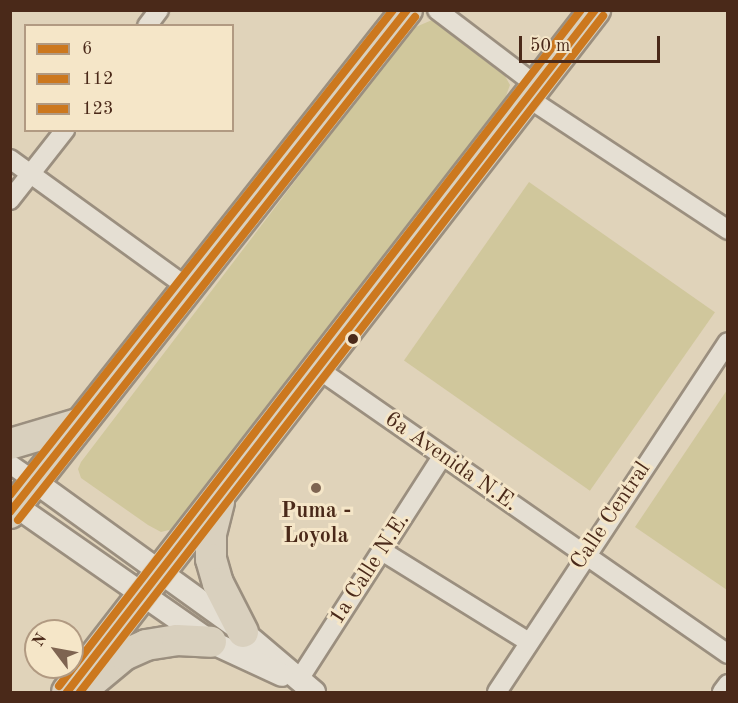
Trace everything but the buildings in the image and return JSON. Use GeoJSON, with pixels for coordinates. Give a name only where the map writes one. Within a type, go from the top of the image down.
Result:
{"type":"FeatureCollection","features":[{"type":"Feature","properties":{"kind":"highway"},"geometry":{"type":"LineString","coordinates":[[67,693],[595,10]]}},
{"type":"Feature","properties":{"kind":"highway"},"geometry":{"type":"LineString","coordinates":[[21,498],[77,424],[405,11]]}},
{"type":"Feature","properties":{"kind":"highway"},"geometry":{"type":"LineString","coordinates":[[10,444],[77,424]]}},
{"type":"Feature","properties":{"kind":"highway"},"geometry":{"type":"LineString","coordinates":[[228,484],[212,528],[211,559],[218,584],[243,632]]}},
{"type":"Feature","properties":{"kind":"highway"},"geometry":{"type":"LineString","coordinates":[[79,693],[136,649],[163,641],[211,642]]}},
{"type":"Feature","properties":{"kind":"street"},"geometry":{"type":"LineString","coordinates":[[148,24],[159,10]]}},
{"type":"Feature","properties":{"kind":"street"},"geometry":{"type":"LineString","coordinates":[[437,10],[533,92],[728,230]]}},
{"type":"Feature","properties":{"kind":"street"},"geometry":{"type":"LineString","coordinates":[[10,200],[63,132]]}},
{"type":"Feature","properties":{"kind":"street"},"geometry":{"type":"LineString","coordinates":[[10,159],[187,287]]}},
{"type":"Feature","properties":{"kind":"street","name":"Calle Central"},"geometry":{"type":"LineString","coordinates":[[497,693],[585,555],[728,342]]}},
{"type":"Feature","properties":{"kind":"street","name":"6a Avenida N.E."},"geometry":{"type":"LineString","coordinates":[[318,369],[728,654]]}},
{"type":"Feature","properties":{"kind":"street","name":"1a Calle N.E."},"geometry":{"type":"LineString","coordinates":[[306,687],[382,551],[442,457]]}},
{"type":"Feature","properties":{"kind":"street"},"geometry":{"type":"LineString","coordinates":[[10,464],[21,498],[142,594],[211,642],[306,687]]}},
{"type":"Feature","properties":{"kind":"street"},"geometry":{"type":"LineString","coordinates":[[21,498],[160,570],[243,632],[306,687]]}},
{"type":"Feature","properties":{"kind":"street"},"geometry":{"type":"LineString","coordinates":[[382,551],[529,642]]}},
{"type":"Feature","properties":{"kind":"street"},"geometry":{"type":"LineString","coordinates":[[722,693],[728,684]]}},
{"type":"Feature","properties":{"kind":"shaded area"},"geometry":{"type":"Polygon","coordinates":[[[432,20],[505,76],[510,85],[503,104],[393,243],[390,264],[181,527],[161,532],[148,525],[81,478],[78,469],[81,462],[411,29],[432,20]]]}},
{"type":"Feature","properties":{"kind":"shaded area"},"geometry":{"type":"Polygon","coordinates":[[[529,182],[715,312],[590,491],[404,361],[529,182]]]}},
{"type":"Feature","properties":{"kind":"shaded area"},"geometry":{"type":"Polygon","coordinates":[[[727,390],[727,590],[635,527],[727,390]]]}},
{"type":"Feature","properties":{"kind":"transit line","name":"123"},"geometry":{"type":"LineString","coordinates":[[10,495],[393,10]]}},
{"type":"Feature","properties":{"kind":"transit line","name":"6"},"geometry":{"type":"LineString","coordinates":[[10,512],[407,10]]}},
{"type":"Feature","properties":{"kind":"transit line","name":"123"},"geometry":{"type":"LineString","coordinates":[[59,686],[581,10]]}},
{"type":"Feature","properties":{"kind":"transit line","name":"6"},"geometry":{"type":"LineString","coordinates":[[67,692],[595,10]]}},
{"type":"Feature","properties":{"kind":"transit line","name":"112"},"geometry":{"type":"LineString","coordinates":[[80,692],[603,16]]}},
{"type":"Feature","properties":{"kind":"transit line","name":"112"},"geometry":{"type":"LineString","coordinates":[[18,520],[415,17]]}},
{"type":"Feature","properties":{"kind":"place","name":"Puma - Loyola"},"geometry":{"type":"Point","coordinates":[316,488]}}]}
